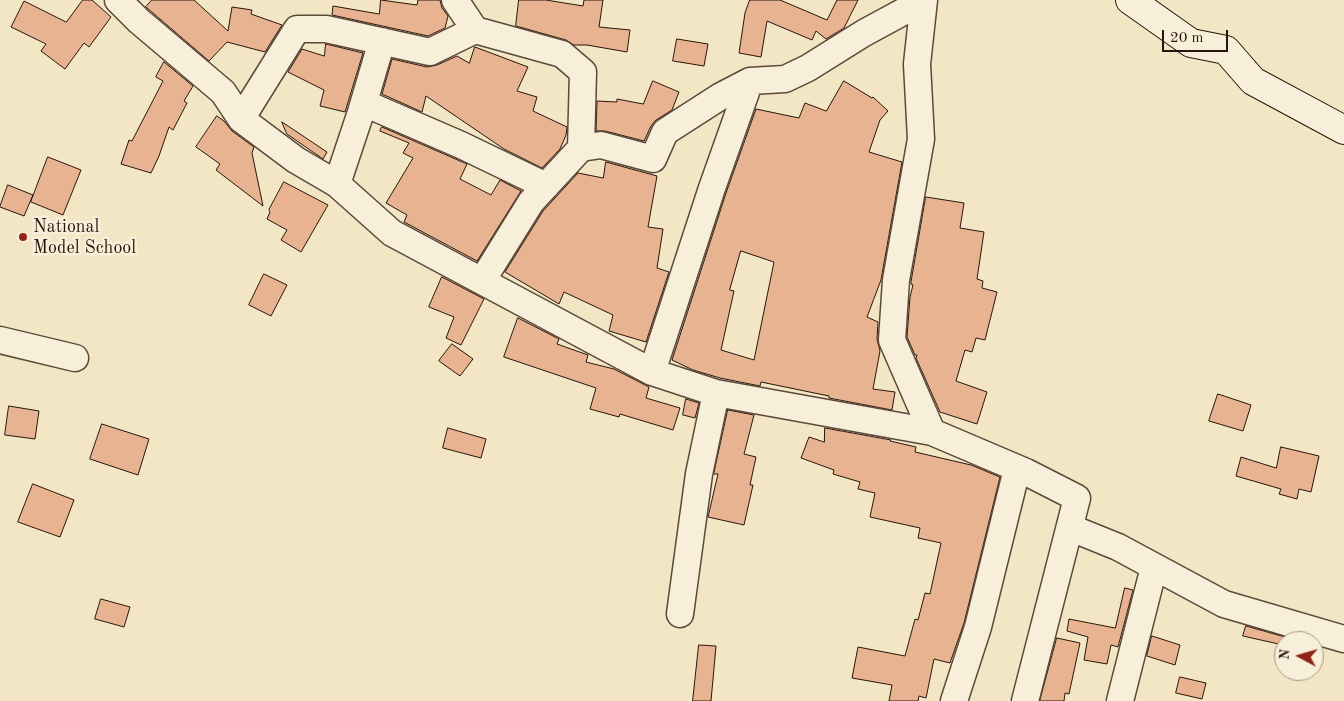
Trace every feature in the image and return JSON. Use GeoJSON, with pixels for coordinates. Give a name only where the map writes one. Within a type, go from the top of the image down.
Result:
{"type":"FeatureCollection","features":[{"type":"Feature","properties":{"kind":"street"},"geometry":{"type":"LineString","coordinates":[[118,0],[139,21],[223,92],[241,119],[296,160],[337,184],[392,233],[652,372],[716,393],[932,432],[1017,469],[1077,498],[1071,528],[1025,701]]}},
{"type":"Feature","properties":{"kind":"street"},"geometry":{"type":"LineString","coordinates":[[455,0],[475,30],[562,54],[584,72],[581,148]]}},
{"type":"Feature","properties":{"kind":"street"},"geometry":{"type":"LineString","coordinates":[[482,281],[531,202],[581,148],[601,145],[653,159],[665,132],[721,96],[750,81],[785,78],[808,68],[864,33],[924,0]]}},
{"type":"Feature","properties":{"kind":"street"},"geometry":{"type":"LineString","coordinates":[[924,0],[917,64],[921,140],[896,280],[892,340],[932,432]]}},
{"type":"Feature","properties":{"kind":"street"},"geometry":{"type":"LineString","coordinates":[[1130,0],[1191,42],[1226,50],[1253,81],[1344,130]]}},
{"type":"Feature","properties":{"kind":"street"},"geometry":{"type":"LineString","coordinates":[[241,119],[297,29],[326,29],[430,52],[475,30]]}},
{"type":"Feature","properties":{"kind":"street"},"geometry":{"type":"LineString","coordinates":[[337,184],[382,42]]}},
{"type":"Feature","properties":{"kind":"street"},"geometry":{"type":"LineString","coordinates":[[652,372],[712,188],[750,81]]}},
{"type":"Feature","properties":{"kind":"street"},"geometry":{"type":"LineString","coordinates":[[364,103],[461,145],[546,186]]}},
{"type":"Feature","properties":{"kind":"street"},"geometry":{"type":"LineString","coordinates":[[0,340],[75,358]]}},
{"type":"Feature","properties":{"kind":"street"},"geometry":{"type":"LineString","coordinates":[[680,614],[699,474],[716,393]]}},
{"type":"Feature","properties":{"kind":"street"},"geometry":{"type":"LineString","coordinates":[[954,701],[978,627],[1017,469]]}},
{"type":"Feature","properties":{"kind":"street"},"geometry":{"type":"LineString","coordinates":[[1071,528],[1118,547],[1224,604],[1344,639]]}},
{"type":"Feature","properties":{"kind":"street"},"geometry":{"type":"LineString","coordinates":[[1120,701],[1154,567]]}},
{"type":"Feature","properties":{"kind":"building"},"geometry":{"type":"Polygon","coordinates":[[[83,0],[92,0],[111,17],[89,47],[84,43],[65,69],[41,51],[46,44],[11,27],[24,1],[66,22],[83,0]]]}},
{"type":"Feature","properties":{"kind":"building"},"geometry":{"type":"Polygon","coordinates":[[[152,0],[194,0],[228,31],[232,7],[252,10],[251,14],[282,25],[265,52],[227,42],[209,61],[146,7],[152,0]]]}},
{"type":"Feature","properties":{"kind":"building"},"geometry":{"type":"Polygon","coordinates":[[[381,0],[417,5],[418,0],[440,0],[442,8],[448,16],[445,28],[428,36],[332,15],[333,6],[379,14],[381,0]]]}},
{"type":"Feature","properties":{"kind":"building"},"geometry":{"type":"Polygon","coordinates":[[[519,0],[546,0],[583,6],[584,0],[603,0],[599,27],[630,30],[627,52],[587,45],[574,45],[566,40],[516,26],[519,0]]]}},
{"type":"Feature","properties":{"kind":"building"},"geometry":{"type":"Polygon","coordinates":[[[750,0],[780,0],[827,20],[837,0],[858,0],[844,28],[826,39],[816,31],[812,40],[767,21],[761,57],[739,53],[745,13],[750,0]]]}},
{"type":"Feature","properties":{"kind":"building"},"geometry":{"type":"Polygon","coordinates":[[[677,39],[708,44],[704,66],[673,61],[677,39]]]}},
{"type":"Feature","properties":{"kind":"building"},"geometry":{"type":"Polygon","coordinates":[[[326,44],[363,53],[345,112],[320,106],[324,90],[288,72],[302,49],[324,56],[326,44]]]}},
{"type":"Feature","properties":{"kind":"building"},"geometry":{"type":"Polygon","coordinates":[[[475,47],[528,67],[517,91],[537,97],[533,111],[567,127],[560,149],[542,168],[504,149],[426,96],[422,112],[382,94],[392,59],[427,67],[437,65],[457,56],[469,63],[475,47]]]}},
{"type":"Feature","properties":{"kind":"building"},"geometry":{"type":"Polygon","coordinates":[[[164,62],[193,86],[184,101],[187,103],[173,130],[169,127],[151,173],[121,164],[129,140],[132,141],[163,81],[156,77],[164,62]]]}},
{"type":"Feature","properties":{"kind":"building"},"geometry":{"type":"Polygon","coordinates":[[[653,81],[679,92],[672,110],[656,120],[644,141],[605,131],[596,131],[597,101],[617,102],[617,99],[643,104],[653,81]]]}},
{"type":"Feature","properties":{"kind":"building"},"geometry":{"type":"Polygon","coordinates":[[[844,81],[873,97],[888,111],[880,120],[869,152],[902,162],[881,280],[867,317],[878,322],[877,339],[880,351],[873,389],[895,392],[892,410],[761,382],[760,386],[720,378],[693,370],[672,360],[726,193],[756,109],[799,118],[805,103],[826,111],[844,81]],[[741,251],[730,290],[734,291],[721,350],[754,360],[774,262],[741,251]]]}},
{"type":"Feature","properties":{"kind":"building"},"geometry":{"type":"Polygon","coordinates":[[[217,116],[232,131],[254,147],[252,153],[263,206],[216,170],[220,164],[196,147],[217,116]]]}},
{"type":"Feature","properties":{"kind":"building"},"geometry":{"type":"Polygon","coordinates":[[[282,122],[327,152],[323,159],[287,134],[282,122]]]}},
{"type":"Feature","properties":{"kind":"building"},"geometry":{"type":"Polygon","coordinates":[[[382,127],[467,164],[460,179],[491,195],[500,180],[521,191],[477,261],[404,222],[407,215],[386,203],[413,158],[403,153],[409,143],[380,131],[382,127]]]}},
{"type":"Feature","properties":{"kind":"building"},"geometry":{"type":"Polygon","coordinates":[[[48,157],[81,170],[63,215],[31,202],[48,157]]]}},
{"type":"Feature","properties":{"kind":"building"},"geometry":{"type":"Polygon","coordinates":[[[606,162],[657,176],[648,227],[663,229],[657,268],[669,272],[646,342],[609,331],[613,315],[564,292],[559,304],[505,272],[543,211],[578,173],[603,178],[606,162]]]}},
{"type":"Feature","properties":{"kind":"building"},"geometry":{"type":"Polygon","coordinates":[[[284,182],[328,205],[301,252],[281,240],[287,230],[267,219],[269,210],[284,182]]]}},
{"type":"Feature","properties":{"kind":"building"},"geometry":{"type":"Polygon","coordinates":[[[8,185],[33,195],[24,216],[0,207],[8,185]]]}},
{"type":"Feature","properties":{"kind":"building"},"geometry":{"type":"Polygon","coordinates":[[[926,197],[964,203],[960,228],[984,232],[977,279],[983,281],[982,288],[997,292],[985,340],[976,338],[972,352],[965,350],[956,381],[987,392],[977,424],[940,412],[916,358],[917,355],[915,355],[907,337],[910,297],[913,285],[911,282],[926,197]]]}},
{"type":"Feature","properties":{"kind":"building"},"geometry":{"type":"Polygon","coordinates":[[[264,274],[287,285],[271,316],[249,305],[264,274]]]}},
{"type":"Feature","properties":{"kind":"building"},"geometry":{"type":"Polygon","coordinates":[[[442,277],[484,299],[461,345],[446,338],[454,317],[429,307],[442,277]]]}},
{"type":"Feature","properties":{"kind":"building"},"geometry":{"type":"Polygon","coordinates":[[[518,318],[559,339],[557,344],[588,355],[586,362],[614,369],[649,387],[646,398],[680,408],[673,430],[620,414],[619,417],[590,409],[596,388],[504,357],[518,318]]]}},
{"type":"Feature","properties":{"kind":"building"},"geometry":{"type":"Polygon","coordinates":[[[452,344],[473,359],[460,376],[439,361],[452,344]]]}},
{"type":"Feature","properties":{"kind":"building"},"geometry":{"type":"Polygon","coordinates":[[[1218,394],[1251,405],[1243,431],[1209,421],[1218,394]]]}},
{"type":"Feature","properties":{"kind":"building"},"geometry":{"type":"Polygon","coordinates":[[[686,399],[699,403],[695,418],[683,415],[686,399]]]}},
{"type":"Feature","properties":{"kind":"building"},"geometry":{"type":"Polygon","coordinates":[[[9,406],[39,411],[35,439],[5,435],[9,406]]]}},
{"type":"Feature","properties":{"kind":"building"},"geometry":{"type":"Polygon","coordinates":[[[728,410],[754,415],[744,454],[756,457],[750,485],[753,485],[744,525],[708,517],[718,474],[714,474],[728,410]]]}},
{"type":"Feature","properties":{"kind":"building"},"geometry":{"type":"Polygon","coordinates":[[[102,424],[149,439],[138,475],[90,459],[102,424]]]}},
{"type":"Feature","properties":{"kind":"building"},"geometry":{"type":"Polygon","coordinates":[[[448,428],[486,439],[481,458],[443,448],[448,428]]]}},
{"type":"Feature","properties":{"kind":"building"},"geometry":{"type":"Polygon","coordinates":[[[825,428],[891,440],[916,447],[915,452],[971,465],[1000,477],[964,623],[950,663],[934,659],[926,698],[919,696],[918,701],[889,701],[892,685],[852,678],[858,647],[905,656],[915,619],[918,620],[925,593],[930,594],[941,543],[918,538],[920,528],[870,517],[875,493],[858,489],[860,482],[833,474],[834,470],[801,458],[809,437],[824,442],[825,428]]]}},
{"type":"Feature","properties":{"kind":"building"},"geometry":{"type":"Polygon","coordinates":[[[1281,447],[1319,456],[1311,492],[1299,489],[1297,499],[1279,494],[1281,489],[1236,476],[1241,457],[1276,468],[1281,447]]]}},
{"type":"Feature","properties":{"kind":"building"},"geometry":{"type":"Polygon","coordinates":[[[33,484],[74,500],[60,537],[18,522],[33,484]]]}},
{"type":"Feature","properties":{"kind":"building"},"geometry":{"type":"Polygon","coordinates":[[[1125,588],[1133,590],[1118,647],[1111,645],[1107,664],[1084,660],[1088,637],[1067,631],[1069,619],[1115,628],[1125,588]]]}},
{"type":"Feature","properties":{"kind":"building"},"geometry":{"type":"Polygon","coordinates":[[[101,599],[130,607],[124,627],[95,619],[101,599]]]}},
{"type":"Feature","properties":{"kind":"building"},"geometry":{"type":"Polygon","coordinates":[[[1246,626],[1274,634],[1274,643],[1243,636],[1246,626]]]}},
{"type":"Feature","properties":{"kind":"building"},"geometry":{"type":"Polygon","coordinates":[[[1152,636],[1180,645],[1175,665],[1147,656],[1152,636]]]}},
{"type":"Feature","properties":{"kind":"building"},"geometry":{"type":"Polygon","coordinates":[[[1057,638],[1080,643],[1069,694],[1065,693],[1064,701],[1040,701],[1057,638]]]}},
{"type":"Feature","properties":{"kind":"building"},"geometry":{"type":"Polygon","coordinates":[[[699,645],[716,646],[711,701],[693,701],[699,645]]]}},
{"type":"Feature","properties":{"kind":"building"},"geometry":{"type":"Polygon","coordinates":[[[1180,677],[1206,683],[1202,699],[1176,693],[1180,677]]]}},
{"type":"Feature","properties":{"kind":"place","name":"National Model School"},"geometry":{"type":"Point","coordinates":[23,237]}}]}
